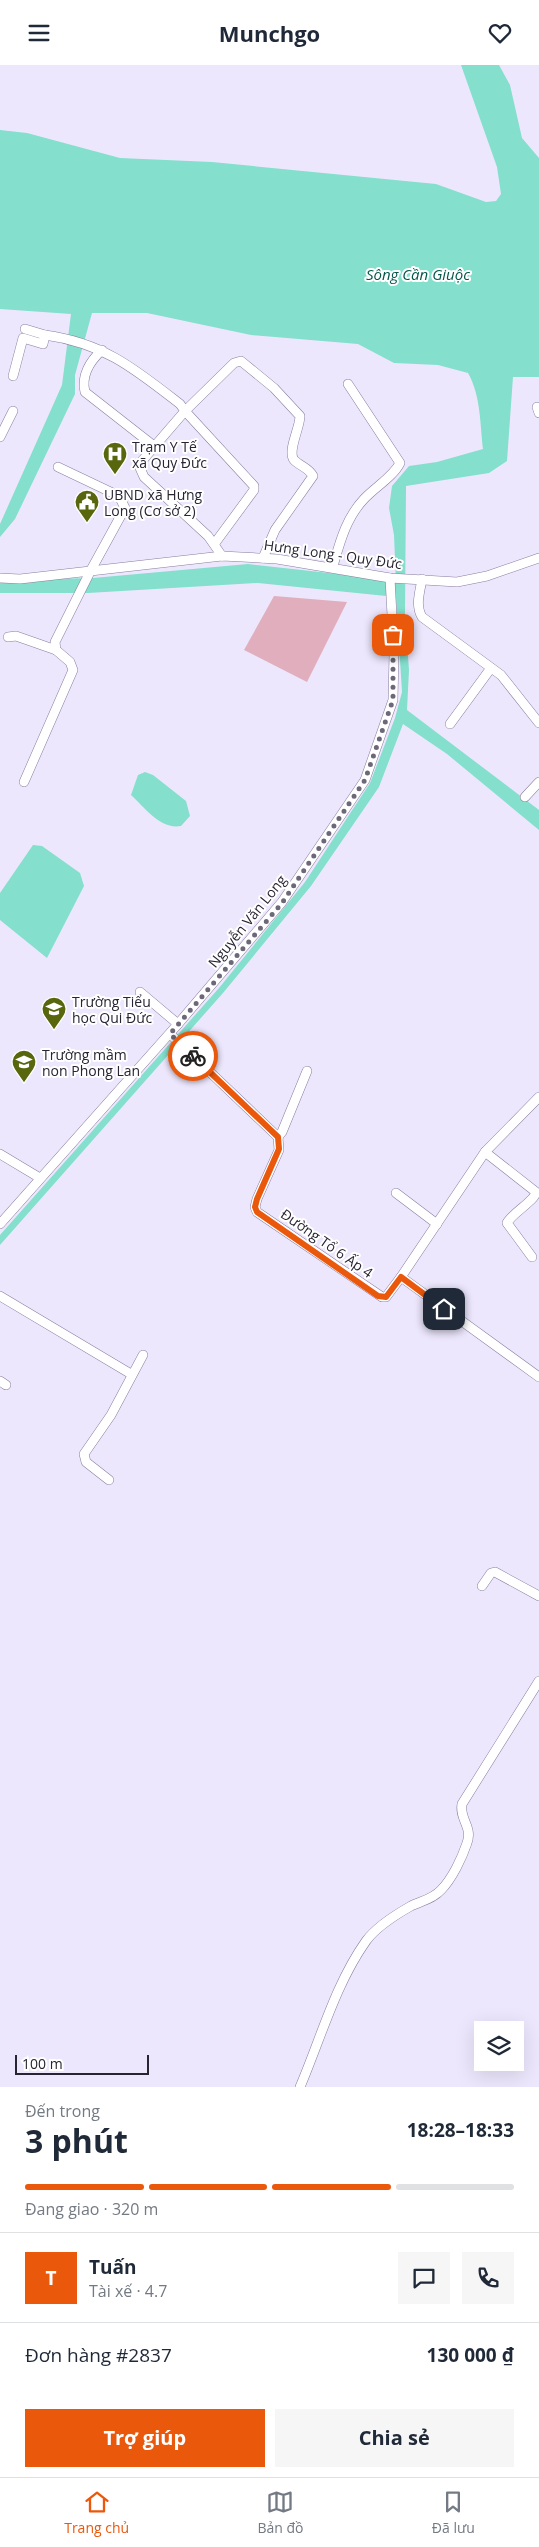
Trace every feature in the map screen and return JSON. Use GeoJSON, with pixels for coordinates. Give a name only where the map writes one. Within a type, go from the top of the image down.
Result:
{"type":"FeatureCollection","features":[{"type":"Feature","properties":{"kind":"street"},"geometry":{"type":"LineString","coordinates":[[25,329],[102,350],[135,368],[185,411],[254,486],[254,490],[215,543]]}},
{"type":"Feature","properties":{"kind":"street"},"geometry":{"type":"LineString","coordinates":[[13,376],[23,338],[43,344],[45,335]]}},
{"type":"Feature","properties":{"kind":"street"},"geometry":{"type":"LineString","coordinates":[[102,350],[89,365],[84,381],[84,393],[154,446]]}},
{"type":"Feature","properties":{"kind":"street"},"geometry":{"type":"LineString","coordinates":[[222,556],[215,543],[144,477],[140,469],[141,462],[185,411],[234,363],[240,361],[274,388],[300,416],[298,432],[291,447],[291,453],[293,459],[311,472],[312,479],[283,517],[263,558]]}},
{"type":"Feature","properties":{"kind":"street"},"geometry":{"type":"LineString","coordinates":[[332,566],[342,533],[350,517],[363,500],[400,463],[348,384]]}},
{"type":"Feature","properties":{"kind":"street"},"geometry":{"type":"LineString","coordinates":[[0,437],[13,411]]}},
{"type":"Feature","properties":{"kind":"street"},"geometry":{"type":"LineString","coordinates":[[56,650],[55,643],[91,569],[125,508],[124,502],[119,497],[58,467]]}},
{"type":"Feature","properties":{"kind":"street","name":"Hưng Long - Quy Đức"},"geometry":{"type":"LineString","coordinates":[[0,578],[20,579],[91,569],[222,556],[263,558],[332,566],[391,578],[457,582],[472,580],[539,558]]}},
{"type":"Feature","properties":{"kind":"street","name":"Nguyễn Văn Long"},"geometry":{"type":"LineString","coordinates":[[0,1224],[170,1034],[282,903],[365,780],[393,700],[394,653],[391,578]]}},
{"type":"Feature","properties":{"kind":"street"},"geometry":{"type":"LineString","coordinates":[[422,579],[418,601],[418,611],[422,617],[500,675],[539,723]]}},
{"type":"Feature","properties":{"kind":"street"},"geometry":{"type":"LineString","coordinates":[[8,637],[16,636],[56,650],[70,662],[72,670],[24,782]]}},
{"type":"Feature","properties":{"kind":"street"},"geometry":{"type":"LineString","coordinates":[[450,724],[491,668]]}},
{"type":"Feature","properties":{"kind":"street"},"geometry":{"type":"LineString","coordinates":[[525,797],[539,782]]}},
{"type":"Feature","properties":{"kind":"street"},"geometry":{"type":"LineString","coordinates":[[140,992],[178,1024]]}},
{"type":"Feature","properties":{"kind":"street"},"geometry":{"type":"LineString","coordinates":[[170,1034],[278,1137],[282,1132],[307,1071]]}},
{"type":"Feature","properties":{"kind":"street"},"geometry":{"type":"LineString","coordinates":[[539,1097],[485,1152],[401,1277],[539,1377]]}},
{"type":"Feature","properties":{"kind":"street","name":"Đường Tổ 6 Ấp 4"},"geometry":{"type":"LineString","coordinates":[[278,1137],[279,1149],[257,1199],[255,1207],[257,1212],[378,1296],[386,1297],[401,1277]]}},
{"type":"Feature","properties":{"kind":"street"},"geometry":{"type":"LineString","coordinates":[[485,1152],[536,1192],[533,1200],[515,1212],[507,1223],[532,1257]]}},
{"type":"Feature","properties":{"kind":"street"},"geometry":{"type":"LineString","coordinates":[[0,1154],[40,1178]]}},
{"type":"Feature","properties":{"kind":"street"},"geometry":{"type":"LineString","coordinates":[[396,1193],[437,1224]]}},
{"type":"Feature","properties":{"kind":"street"},"geometry":{"type":"LineString","coordinates":[[0,1296],[131,1374]]}},
{"type":"Feature","properties":{"kind":"street"},"geometry":{"type":"LineString","coordinates":[[109,1480],[86,1462],[84,1454],[111,1415],[131,1374],[143,1355]]}},
{"type":"Feature","properties":{"kind":"street"},"geometry":{"type":"LineString","coordinates":[[482,1586],[491,1573],[494,1572],[539,1596]]}},
{"type":"Feature","properties":{"kind":"street"},"geometry":{"type":"LineString","coordinates":[[300,2087],[337,1992],[366,1942],[378,1928],[441,1890],[450,1877],[467,1844],[469,1833],[468,1825],[463,1818],[462,1804],[539,1681]]}},
{"type":"Feature","properties":{"kind":"shaded area"},"geometry":{"type":"Polygon","coordinates":[[[274,596],[347,602],[307,682],[244,650],[274,596]]]}},
{"type":"Feature","properties":{"kind":"water","name":"Sông Cần Giuộc"},"geometry":{"type":"Polygon","coordinates":[[[461,65],[499,65],[510,85],[522,138],[539,158],[539,377],[513,377],[507,461],[489,473],[406,486],[405,615],[409,670],[407,710],[539,810],[539,830],[447,754],[403,724],[379,787],[311,886],[223,993],[0,1245],[0,1235],[219,988],[305,882],[370,783],[395,718],[402,692],[396,597],[258,583],[88,593],[0,593],[0,580],[93,578],[248,564],[347,575],[396,583],[394,535],[389,508],[392,486],[409,466],[437,462],[483,449],[478,401],[468,373],[438,365],[394,363],[358,344],[251,335],[147,313],[92,313],[75,375],[75,394],[15,519],[0,537],[0,524],[62,385],[71,314],[0,309],[0,130],[27,133],[120,158],[212,162],[436,184],[486,202],[496,201],[501,194],[497,167],[461,65]]]}},
{"type":"Feature","properties":{"kind":"water"},"geometry":{"type":"Polygon","coordinates":[[[145,772],[153,775],[186,801],[190,816],[181,826],[167,825],[160,821],[131,795],[138,775],[145,772]]]}},
{"type":"Feature","properties":{"kind":"water"},"geometry":{"type":"Polygon","coordinates":[[[33,845],[42,846],[80,873],[84,886],[47,958],[0,920],[0,893],[33,845]]]}},
{"type":"Feature","properties":{"kind":"way so far"},"geometry":{"type":"LineString","coordinates":[[193,1056],[170,1034],[282,903],[365,780],[383,734],[393,700],[393,635]]}},
{"type":"Feature","properties":{"kind":"place","name":"Trạm Y Tế xã Quy Đức"},"geometry":{"type":"Point","coordinates":[115,475]}},
{"type":"Feature","properties":{"kind":"place","name":"UBND xã Hưng Long (Cơ sở 2)"},"geometry":{"type":"Point","coordinates":[87,523]}},
{"type":"Feature","properties":{"kind":"place","name":"Trường Tiểu học Qui Đức"},"geometry":{"type":"Point","coordinates":[54,1030]}},
{"type":"Feature","properties":{"kind":"place","name":"Trường mầm non Phong Lan"},"geometry":{"type":"Point","coordinates":[24,1083]}},
{"type":"Feature","properties":{"kind":"route"},"geometry":{"type":"LineString","coordinates":[[193,1056],[278,1137],[280,1142],[279,1149],[257,1199],[255,1207],[257,1212],[378,1296],[386,1297],[401,1277],[444,1309]]}}]}
